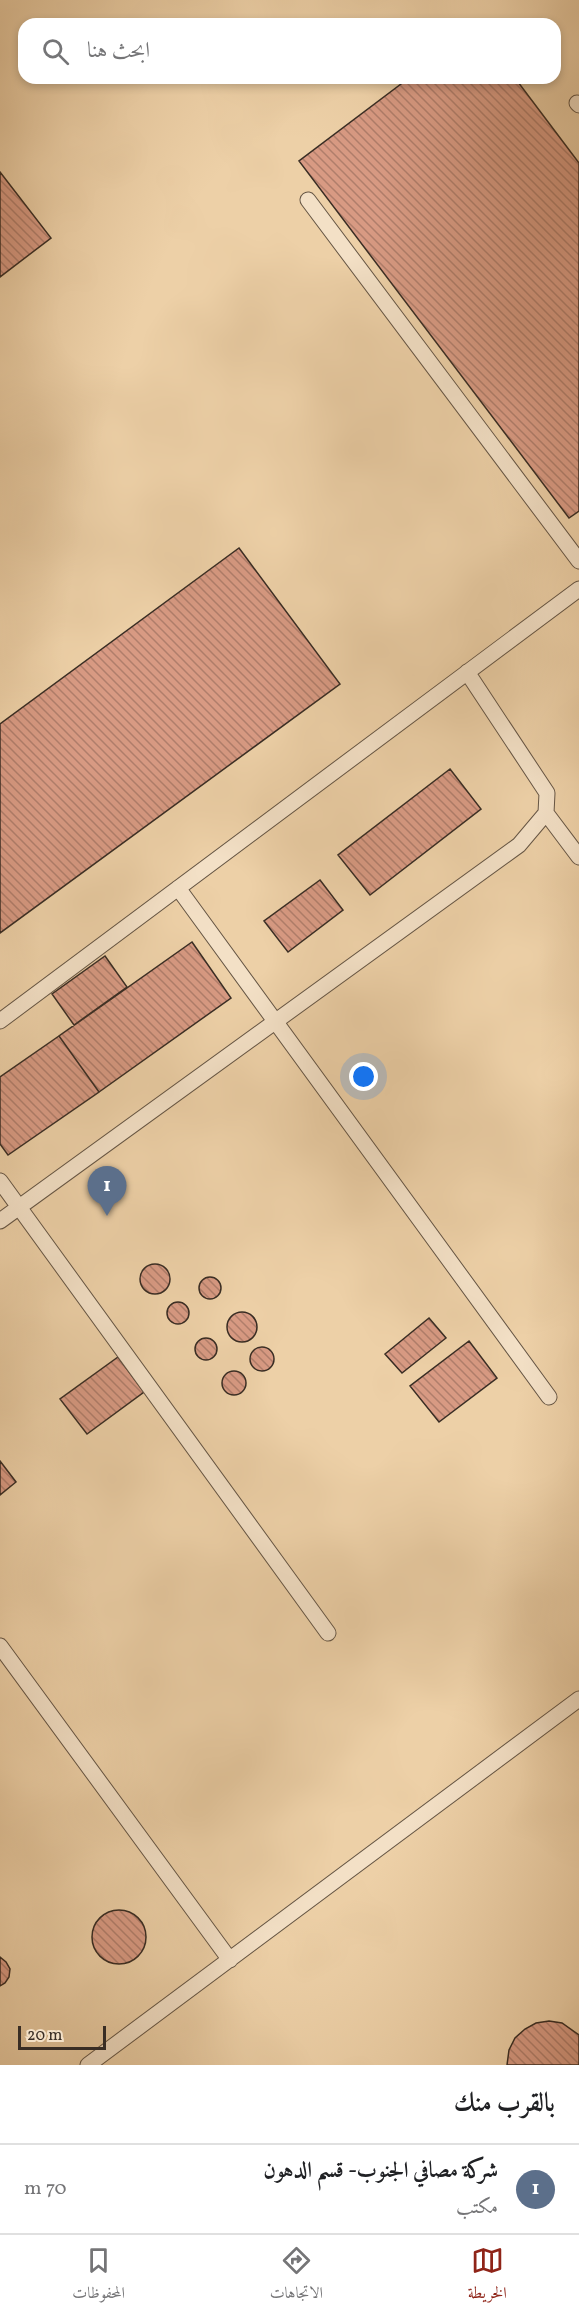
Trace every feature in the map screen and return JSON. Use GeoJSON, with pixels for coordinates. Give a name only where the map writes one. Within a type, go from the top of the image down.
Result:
{"type":"FeatureCollection","features":[{"type":"Feature","properties":{"kind":"lane"},"geometry":{"type":"LineString","coordinates":[[308,200],[579,561]]}},
{"type":"Feature","properties":{"kind":"lane"},"geometry":{"type":"LineString","coordinates":[[0,1021],[579,589]]}},
{"type":"Feature","properties":{"kind":"lane"},"geometry":{"type":"LineString","coordinates":[[0,1221],[519,845],[546,813],[547,793],[467,672]]}},
{"type":"Feature","properties":{"kind":"lane"},"geometry":{"type":"LineString","coordinates":[[546,813],[579,857]]}},
{"type":"Feature","properties":{"kind":"lane"},"geometry":{"type":"LineString","coordinates":[[178,888],[549,1397]]}},
{"type":"Feature","properties":{"kind":"lane"},"geometry":{"type":"LineString","coordinates":[[0,1181],[328,1633]]}},
{"type":"Feature","properties":{"kind":"lane"},"geometry":{"type":"LineString","coordinates":[[0,1646],[230,1960]]}},
{"type":"Feature","properties":{"kind":"lane"},"geometry":{"type":"LineString","coordinates":[[88,2065],[579,1699]]}},
{"type":"Feature","properties":{"kind":"building"},"geometry":{"type":"Polygon","coordinates":[[[401,84],[520,84],[579,163],[579,511],[569,518],[299,161],[401,84]]]}},
{"type":"Feature","properties":{"kind":"building"},"geometry":{"type":"Polygon","coordinates":[[[0,172],[51,238],[0,277],[0,172]]]}},
{"type":"Feature","properties":{"kind":"building"},"geometry":{"type":"Polygon","coordinates":[[[239,548],[340,684],[0,933],[0,724],[239,548]]]}},
{"type":"Feature","properties":{"kind":"building"},"geometry":{"type":"Polygon","coordinates":[[[450,769],[481,809],[370,895],[338,855],[450,769]]]}},
{"type":"Feature","properties":{"kind":"building"},"geometry":{"type":"Polygon","coordinates":[[[320,880],[343,910],[288,952],[264,921],[320,880]]]}},
{"type":"Feature","properties":{"kind":"building"},"geometry":{"type":"Polygon","coordinates":[[[192,942],[231,998],[99,1092],[59,1036],[192,942]]]}},
{"type":"Feature","properties":{"kind":"building"},"geometry":{"type":"Polygon","coordinates":[[[105,956],[127,987],[74,1025],[52,994],[105,956]]]}},
{"type":"Feature","properties":{"kind":"building"},"geometry":{"type":"Polygon","coordinates":[[[59,1036],[99,1092],[8,1155],[0,1144],[0,1077],[59,1036]]]}},
{"type":"Feature","properties":{"kind":"building"},"geometry":{"type":"Polygon","coordinates":[[[155,1264],[166,1268],[170,1279],[166,1290],[155,1294],[144,1290],[140,1279],[144,1268],[155,1264]]]}},
{"type":"Feature","properties":{"kind":"building"},"geometry":{"type":"Polygon","coordinates":[[[210,1277],[218,1280],[221,1288],[218,1296],[210,1299],[202,1296],[199,1288],[202,1280],[210,1277]]]}},
{"type":"Feature","properties":{"kind":"building"},"geometry":{"type":"Polygon","coordinates":[[[178,1302],[186,1305],[189,1313],[186,1321],[178,1324],[170,1321],[167,1313],[170,1305],[178,1302]]]}},
{"type":"Feature","properties":{"kind":"building"},"geometry":{"type":"Polygon","coordinates":[[[242,1312],[253,1316],[257,1327],[253,1338],[242,1342],[231,1338],[227,1327],[231,1316],[242,1312]]]}},
{"type":"Feature","properties":{"kind":"building"},"geometry":{"type":"Polygon","coordinates":[[[429,1318],[446,1338],[402,1373],[385,1354],[429,1318]]]}},
{"type":"Feature","properties":{"kind":"building"},"geometry":{"type":"Polygon","coordinates":[[[206,1338],[214,1341],[217,1349],[214,1357],[206,1360],[198,1357],[195,1349],[198,1341],[206,1338]]]}},
{"type":"Feature","properties":{"kind":"building"},"geometry":{"type":"Polygon","coordinates":[[[469,1341],[497,1378],[439,1422],[410,1386],[469,1341]]]}},
{"type":"Feature","properties":{"kind":"building"},"geometry":{"type":"Polygon","coordinates":[[[262,1347],[270,1351],[274,1359],[270,1367],[262,1371],[254,1367],[250,1359],[254,1351],[262,1347]]]}},
{"type":"Feature","properties":{"kind":"building"},"geometry":{"type":"Polygon","coordinates":[[[118,1357],[144,1392],[87,1434],[60,1399],[118,1357]]]}},
{"type":"Feature","properties":{"kind":"building"},"geometry":{"type":"Polygon","coordinates":[[[234,1371],[242,1375],[246,1383],[242,1391],[234,1395],[226,1391],[222,1383],[226,1375],[234,1371]]]}},
{"type":"Feature","properties":{"kind":"building"},"geometry":{"type":"Polygon","coordinates":[[[0,1461],[16,1482],[0,1495],[0,1461]]]}},
{"type":"Feature","properties":{"kind":"building"},"geometry":{"type":"Polygon","coordinates":[[[114,1910],[124,1910],[134,1914],[142,1922],[146,1937],[142,1952],[134,1960],[124,1964],[114,1964],[104,1960],[96,1952],[92,1942],[92,1932],[96,1922],[104,1914],[114,1910]]]}},
{"type":"Feature","properties":{"kind":"building"},"geometry":{"type":"Polygon","coordinates":[[[0,1957],[10,1969],[9,1977],[0,1986],[0,1957]]]}},
{"type":"Feature","properties":{"kind":"building"},"geometry":{"type":"Polygon","coordinates":[[[549,2021],[562,2023],[579,2035],[579,2065],[507,2065],[509,2050],[515,2038],[536,2023],[549,2021]]]}},
{"type":"Feature","properties":{"kind":"place","name":"شركة مصافي الجنوب- قسم الدهون"},"geometry":{"type":"Point","coordinates":[107,1216]}}]}
